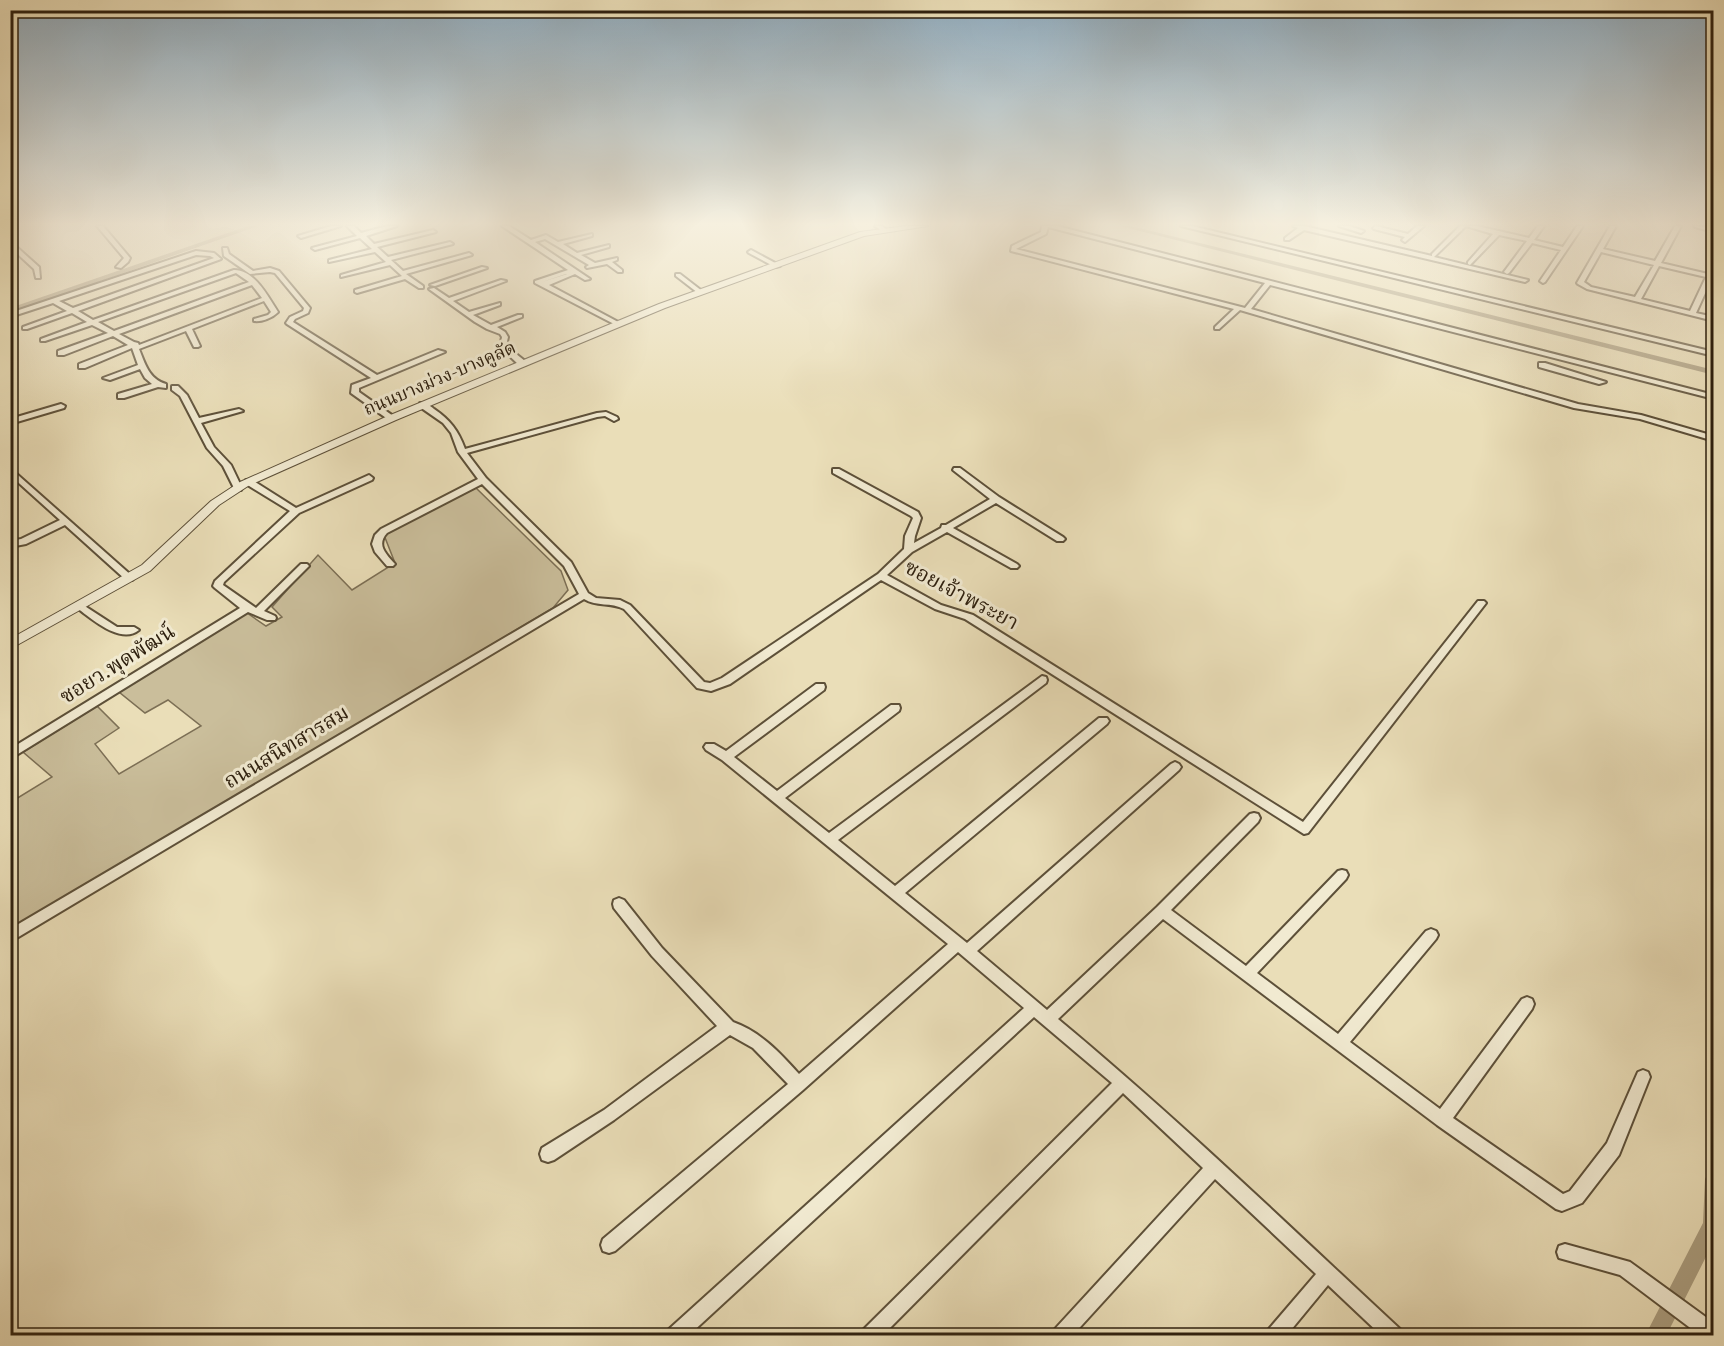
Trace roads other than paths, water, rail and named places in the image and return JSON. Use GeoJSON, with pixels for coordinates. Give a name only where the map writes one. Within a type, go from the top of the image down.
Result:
{"type":"FeatureCollection","features":[{"type":"Feature","properties":{"kind":"street"},"geometry":{"type":"LineString","coordinates":[[10,315],[91,289]]}},
{"type":"Feature","properties":{"kind":"street"},"geometry":{"type":"LineString","coordinates":[[25,328],[135,289]]}},
{"type":"Feature","properties":{"kind":"street"},"geometry":{"type":"LineString","coordinates":[[43,340],[187,289]]}},
{"type":"Feature","properties":{"kind":"street"},"geometry":{"type":"LineString","coordinates":[[61,353],[236,289]]}},
{"type":"Feature","properties":{"kind":"street"},"geometry":{"type":"LineString","coordinates":[[256,320],[274,313],[257,289]]}},
{"type":"Feature","properties":{"kind":"street"},"geometry":{"type":"LineString","coordinates":[[291,289],[307,308],[306,312],[292,318],[289,323],[376,378]]}},
{"type":"Feature","properties":{"kind":"street"},"geometry":{"type":"LineString","coordinates":[[357,291],[363,289]]}},
{"type":"Feature","properties":{"kind":"street"},"geometry":{"type":"LineString","coordinates":[[435,289],[448,300],[490,327],[503,340],[505,349],[522,363]]}},
{"type":"Feature","properties":{"kind":"street"},"geometry":{"type":"LineString","coordinates":[[448,300],[480,289]]}},
{"type":"Feature","properties":{"kind":"street"},"geometry":{"type":"LineString","coordinates":[[552,289],[618,324]]}},
{"type":"Feature","properties":{"kind":"street"},"geometry":{"type":"LineString","coordinates":[[696,289],[700,292]]}},
{"type":"Feature","properties":{"kind":"street","name":"ถนนบางม่วง-บางคูลัด"},"geometry":{"type":"LineString","coordinates":[[10,645],[146,568],[215,503],[243,485],[522,363],[709,289]]}},
{"type":"Feature","properties":{"kind":"street"},"geometry":{"type":"LineString","coordinates":[[1164,289],[1243,309],[1577,406],[1641,417],[1713,439]]}},
{"type":"Feature","properties":{"kind":"street"},"geometry":{"type":"LineString","coordinates":[[1217,328],[1243,309],[1262,289]]}},
{"type":"Feature","properties":{"kind":"street"},"geometry":{"type":"LineString","coordinates":[[1295,289],[1713,397]]}},
{"type":"Feature","properties":{"kind":"street"},"geometry":{"type":"LineString","coordinates":[[1444,289],[1713,354]]}},
{"type":"Feature","properties":{"kind":"street"},"geometry":{"type":"LineString","coordinates":[[1592,289],[1713,319]]}},
{"type":"Feature","properties":{"kind":"street"},"geometry":{"type":"LineString","coordinates":[[1637,300],[1643,289]]}},
{"type":"Feature","properties":{"kind":"street"},"geometry":{"type":"LineString","coordinates":[[1692,314],[1705,289]]}},
{"type":"Feature","properties":{"kind":"street"},"geometry":{"type":"LineString","coordinates":[[82,366],[265,299]]}},
{"type":"Feature","properties":{"kind":"street"},"geometry":{"type":"LineString","coordinates":[[55,301],[133,347],[141,366],[159,385],[161,391],[175,388],[183,395],[211,448],[243,485],[296,511]]}},
{"type":"Feature","properties":{"kind":"street"},"geometry":{"type":"LineString","coordinates":[[469,314],[498,304]]}},
{"type":"Feature","properties":{"kind":"street"},"geometry":{"type":"LineString","coordinates":[[490,327],[520,316]]}},
{"type":"Feature","properties":{"kind":"street"},"geometry":{"type":"LineString","coordinates":[[188,327],[196,346]]}},
{"type":"Feature","properties":{"kind":"street"},"geometry":{"type":"LineString","coordinates":[[392,418],[355,393],[355,387],[441,352]]}},
{"type":"Feature","properties":{"kind":"street"},"geometry":{"type":"LineString","coordinates":[[1568,359],[1571,373]]}},
{"type":"Feature","properties":{"kind":"street"},"geometry":{"type":"LineString","coordinates":[[1542,365],[1602,382]]}},
{"type":"Feature","properties":{"kind":"street"},"geometry":{"type":"LineString","coordinates":[[107,378],[141,366]]}},
{"type":"Feature","properties":{"kind":"street"},"geometry":{"type":"LineString","coordinates":[[121,396],[159,385]]}},
{"type":"Feature","properties":{"kind":"street"},"geometry":{"type":"LineString","coordinates":[[423,405],[452,427],[462,452],[483,480],[568,564],[584,595]]}},
{"type":"Feature","properties":{"kind":"street"},"geometry":{"type":"LineString","coordinates":[[10,422],[61,406]]}},
{"type":"Feature","properties":{"kind":"street"},"geometry":{"type":"LineString","coordinates":[[198,421],[239,411]]}},
{"type":"Feature","properties":{"kind":"street"},"geometry":{"type":"LineString","coordinates":[[462,452],[597,415],[606,414],[614,419]]}},
{"type":"Feature","properties":{"kind":"street"},"geometry":{"type":"LineString","coordinates":[[10,470],[129,578]]}},
{"type":"Feature","properties":{"kind":"street"},"geometry":{"type":"LineString","coordinates":[[957,470],[996,499],[1060,539]]}},
{"type":"Feature","properties":{"kind":"street"},"geometry":{"type":"LineString","coordinates":[[836,471],[915,514],[917,518],[909,536],[909,550]]}},
{"type":"Feature","properties":{"kind":"street"},"geometry":{"type":"LineString","coordinates":[[271,618],[252,610],[218,586],[220,581],[296,511],[369,478]]}},
{"type":"Feature","properties":{"kind":"street"},"geometry":{"type":"LineString","coordinates":[[390,564],[376,548],[377,540],[384,531],[483,480]]}},
{"type":"Feature","properties":{"kind":"street"},"geometry":{"type":"LineString","coordinates":[[881,576],[909,550],[996,499]]}},
{"type":"Feature","properties":{"kind":"street"},"geometry":{"type":"LineString","coordinates":[[10,544],[23,542],[66,521]]}},
{"type":"Feature","properties":{"kind":"street"},"geometry":{"type":"LineString","coordinates":[[945,527],[1014,566]]}},
{"type":"Feature","properties":{"kind":"street","name":"ซอยว.พุดพัฒน์"},"geometry":{"type":"LineString","coordinates":[[10,755],[252,610],[304,566]]}},
{"type":"Feature","properties":{"kind":"street","name":"ซอยเจ้าพระยา"},"geometry":{"type":"LineString","coordinates":[[584,595],[594,600],[620,603],[627,607],[701,685],[711,687],[726,681],[881,576],[938,608],[969,617],[1304,829],[1481,603]]}},
{"type":"Feature","properties":{"kind":"street","name":"ถนนสนิทสารสม"},"geometry":{"type":"LineString","coordinates":[[10,936],[584,595]]}},
{"type":"Feature","properties":{"kind":"street"},"geometry":{"type":"LineString","coordinates":[[80,606],[115,630],[134,630]]}},
{"type":"Feature","properties":{"kind":"street"},"geometry":{"type":"LineString","coordinates":[[830,839],[1042,680]]}},
{"type":"Feature","properties":{"kind":"street"},"geometry":{"type":"LineString","coordinates":[[726,757],[820,687]]}},
{"type":"Feature","properties":{"kind":"street"},"geometry":{"type":"LineString","coordinates":[[777,798],[895,708]]}},
{"type":"Feature","properties":{"kind":"street"},"geometry":{"type":"LineString","coordinates":[[896,893],[1103,721]]}},
{"type":"Feature","properties":{"kind":"street"},"geometry":{"type":"LineString","coordinates":[[710,747],[830,839],[1048,1018],[1123,1083],[1395,1335]]}},
{"type":"Feature","properties":{"kind":"street"},"geometry":{"type":"LineString","coordinates":[[609,1245],[1175,767]]}},
{"type":"Feature","properties":{"kind":"street"},"geometry":{"type":"LineString","coordinates":[[1048,1018],[1162,911],[1254,818]]}},
{"type":"Feature","properties":{"kind":"street"},"geometry":{"type":"LineString","coordinates":[[1246,975],[1342,875]]}},
{"type":"Feature","properties":{"kind":"street"},"geometry":{"type":"LineString","coordinates":[[619,904],[657,952],[728,1027],[736,1029],[758,1043],[798,1084]]}},
{"type":"Feature","properties":{"kind":"street"},"geometry":{"type":"LineString","coordinates":[[1162,911],[1442,1120],[1551,1198],[1562,1203],[1569,1202],[1576,1197],[1613,1149],[1643,1077]]}},
{"type":"Feature","properties":{"kind":"street"},"geometry":{"type":"LineString","coordinates":[[1339,1044],[1431,935]]}},
{"type":"Feature","properties":{"kind":"street"},"geometry":{"type":"LineString","coordinates":[[1442,1120],[1527,1004]]}},
{"type":"Feature","properties":{"kind":"street"},"geometry":{"type":"LineString","coordinates":[[674,1335],[1034,1008]]}},
{"type":"Feature","properties":{"kind":"street"},"geometry":{"type":"LineString","coordinates":[[548,1154],[609,1116],[728,1027]]}},
{"type":"Feature","properties":{"kind":"street"},"geometry":{"type":"LineString","coordinates":[[869,1335],[1123,1083]]}},
{"type":"Feature","properties":{"kind":"street"},"geometry":{"type":"LineString","coordinates":[[1060,1335],[1214,1168]]}},
{"type":"Feature","properties":{"kind":"street"},"geometry":{"type":"LineString","coordinates":[[1565,1252],[1624,1268],[1713,1334]]}},
{"type":"Feature","properties":{"kind":"street"},"geometry":{"type":"LineString","coordinates":[[1274,1335],[1328,1272]]}},
{"type":"Feature","properties":{"kind":"waterway"},"geometry":{"type":"LineString","coordinates":[[10,311],[74,289]]}},
{"type":"Feature","properties":{"kind":"waterway"},"geometry":{"type":"LineString","coordinates":[[1376,289],[1714,373]]}},
{"type":"Feature","properties":{"kind":"waterway"},"geometry":{"type":"LineString","coordinates":[[1655,1336],[1712,1224],[1714,1179]]}}]}
